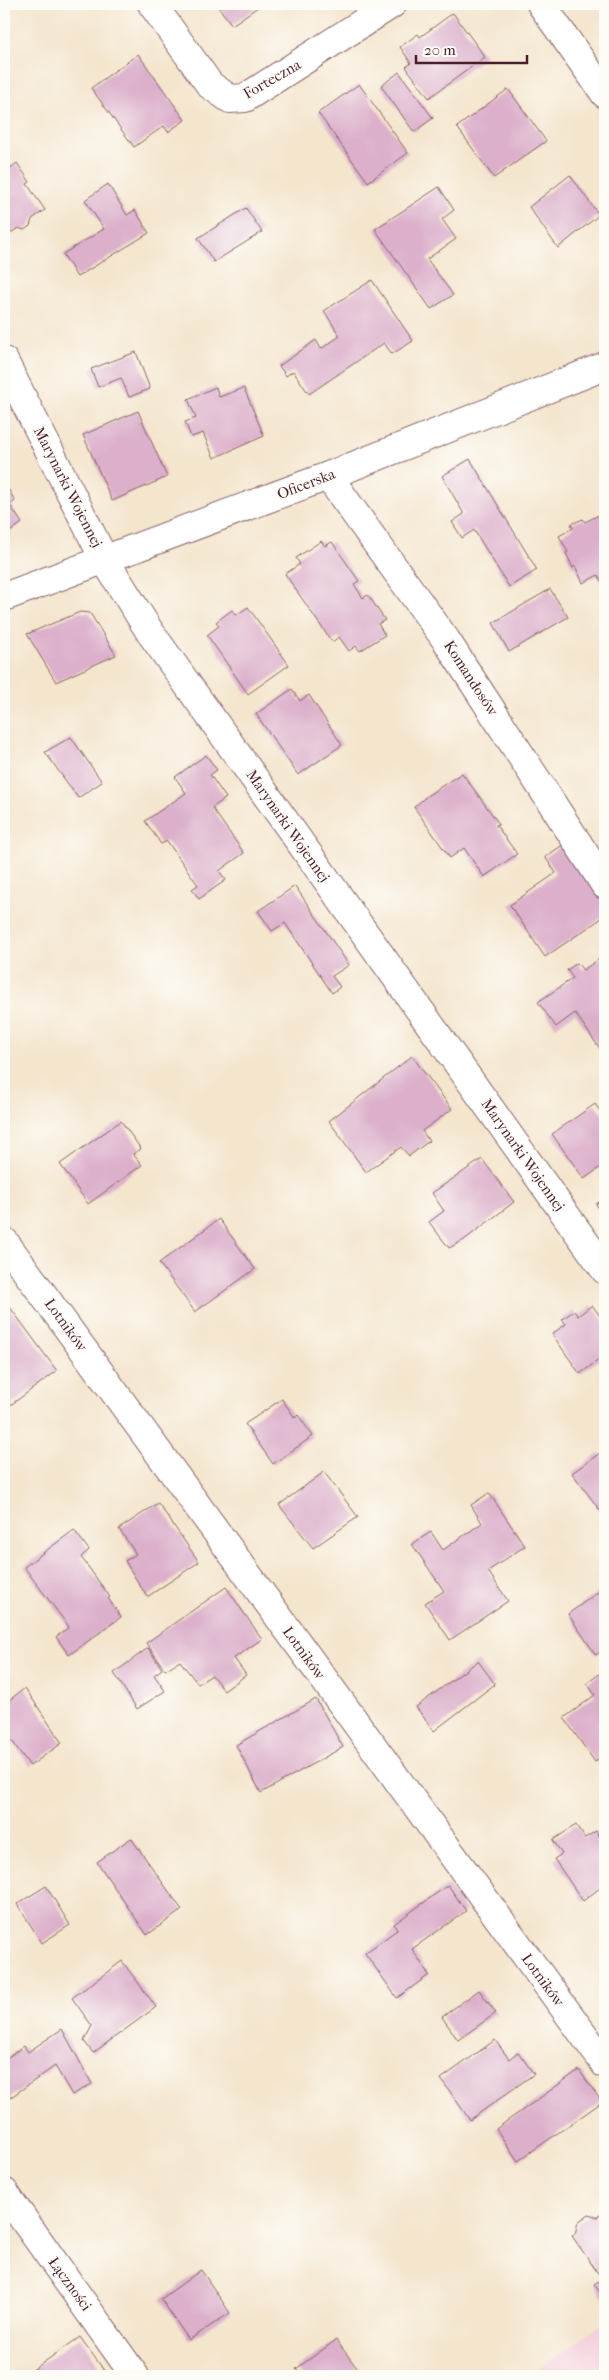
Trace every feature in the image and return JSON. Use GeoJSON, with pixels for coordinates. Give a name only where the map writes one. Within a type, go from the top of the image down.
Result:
{"type":"FeatureCollection","features":[{"type":"Feature","properties":{"kind":"street","name":"Forteczna"},"geometry":{"type":"LineString","coordinates":[[152,4],[210,85],[230,99],[245,98],[392,4]]}},
{"type":"Feature","properties":{"kind":"street"},"geometry":{"type":"LineString","coordinates":[[541,4],[605,94]]}},
{"type":"Feature","properties":{"kind":"street","name":"Marynarki Wojennej"},"geometry":{"type":"LineString","coordinates":[[4,361],[104,559],[150,632],[605,1270]]}},
{"type":"Feature","properties":{"kind":"street","name":"Oficerska"},"geometry":{"type":"LineString","coordinates":[[4,597],[328,476],[605,366]]}},
{"type":"Feature","properties":{"kind":"street","name":"Komandosów"},"geometry":{"type":"LineString","coordinates":[[328,476],[446,640],[605,886]]}},
{"type":"Feature","properties":{"kind":"street","name":"Lotników"},"geometry":{"type":"LineString","coordinates":[[4,1240],[605,2064]]}},
{"type":"Feature","properties":{"kind":"street","name":"Łączności"},"geometry":{"type":"LineString","coordinates":[[4,2192],[135,2376]]}},
{"type":"Feature","properties":{"kind":"shaded area"},"geometry":{"type":"Polygon","coordinates":[[[605,2322],[605,2376],[529,2376],[605,2322]]]}},
{"type":"Feature","properties":{"kind":"building"},"geometry":{"type":"Polygon","coordinates":[[[216,4],[262,4],[232,25],[216,4]]]}},
{"type":"Feature","properties":{"kind":"building"},"geometry":{"type":"Polygon","coordinates":[[[453,13],[485,57],[429,98],[406,67],[411,63],[400,47],[418,34],[420,37],[453,13]]]}},
{"type":"Feature","properties":{"kind":"building"},"geometry":{"type":"Polygon","coordinates":[[[138,54],[185,120],[168,132],[164,126],[134,147],[91,88],[138,54]]]}},
{"type":"Feature","properties":{"kind":"building"},"geometry":{"type":"Polygon","coordinates":[[[399,72],[433,118],[414,132],[381,86],[399,72]]]}},
{"type":"Feature","properties":{"kind":"building"},"geometry":{"type":"Polygon","coordinates":[[[359,84],[408,153],[368,182],[318,113],[359,84]]]}},
{"type":"Feature","properties":{"kind":"building"},"geometry":{"type":"Polygon","coordinates":[[[508,89],[546,141],[494,178],[457,127],[508,89]]]}},
{"type":"Feature","properties":{"kind":"building"},"geometry":{"type":"Polygon","coordinates":[[[17,163],[30,182],[27,184],[45,210],[32,219],[30,226],[24,230],[18,228],[4,238],[4,173],[17,163]]]}},
{"type":"Feature","properties":{"kind":"building"},"geometry":{"type":"Polygon","coordinates":[[[570,175],[599,215],[558,248],[529,207],[570,175]]]}},
{"type":"Feature","properties":{"kind":"building"},"geometry":{"type":"Polygon","coordinates":[[[108,184],[127,215],[135,210],[149,233],[77,277],[63,254],[104,229],[85,200],[108,184]]]}},
{"type":"Feature","properties":{"kind":"building"},"geometry":{"type":"Polygon","coordinates":[[[439,187],[454,210],[442,219],[456,239],[427,259],[453,295],[431,309],[375,229],[439,187]]]}},
{"type":"Feature","properties":{"kind":"building"},"geometry":{"type":"Polygon","coordinates":[[[246,208],[262,232],[214,262],[198,238],[246,208]]]}},
{"type":"Feature","properties":{"kind":"building"},"geometry":{"type":"Polygon","coordinates":[[[372,280],[413,341],[392,354],[384,343],[309,394],[293,371],[286,376],[279,366],[316,340],[321,349],[340,336],[324,311],[372,280]]]}},
{"type":"Feature","properties":{"kind":"building"},"geometry":{"type":"Polygon","coordinates":[[[136,352],[150,389],[129,397],[121,378],[98,387],[91,369],[136,352]]]}},
{"type":"Feature","properties":{"kind":"building"},"geometry":{"type":"Polygon","coordinates":[[[216,387],[219,397],[244,388],[264,436],[214,458],[203,433],[191,437],[185,422],[196,418],[188,399],[216,387]]]}},
{"type":"Feature","properties":{"kind":"building"},"geometry":{"type":"Polygon","coordinates":[[[138,411],[167,477],[112,501],[83,435],[138,411]]]}},
{"type":"Feature","properties":{"kind":"building"},"geometry":{"type":"Polygon","coordinates":[[[470,459],[537,570],[509,587],[474,530],[462,538],[452,522],[464,514],[442,476],[470,459]]]}},
{"type":"Feature","properties":{"kind":"building"},"geometry":{"type":"Polygon","coordinates":[[[7,487],[15,501],[10,505],[22,523],[4,536],[4,489],[7,487]]]}},
{"type":"Feature","properties":{"kind":"building"},"geometry":{"type":"Polygon","coordinates":[[[605,512],[605,580],[602,582],[598,575],[583,583],[575,566],[573,568],[566,553],[568,552],[559,536],[573,528],[571,524],[583,519],[585,522],[605,512]]]}},
{"type":"Feature","properties":{"kind":"building"},"geometry":{"type":"Polygon","coordinates":[[[321,541],[325,546],[332,542],[359,581],[354,584],[363,598],[368,595],[385,620],[378,624],[385,635],[360,651],[356,646],[349,651],[339,637],[332,642],[285,574],[300,564],[296,558],[321,541]]]}},
{"type":"Feature","properties":{"kind":"building"},"geometry":{"type":"Polygon","coordinates":[[[550,589],[568,617],[509,652],[493,623],[550,589]]]}},
{"type":"Feature","properties":{"kind":"building"},"geometry":{"type":"Polygon","coordinates":[[[248,607],[289,665],[248,694],[207,635],[219,626],[216,622],[232,610],[236,615],[248,607]]]}},
{"type":"Feature","properties":{"kind":"building"},"geometry":{"type":"Polygon","coordinates":[[[80,612],[90,613],[116,655],[56,682],[27,634],[80,612]]]}},
{"type":"Feature","properties":{"kind":"building"},"geometry":{"type":"Polygon","coordinates":[[[292,689],[300,701],[309,695],[342,745],[298,775],[256,714],[292,689]]]}},
{"type":"Feature","properties":{"kind":"building"},"geometry":{"type":"Polygon","coordinates":[[[71,737],[102,782],[78,798],[45,752],[71,737]]]}},
{"type":"Feature","properties":{"kind":"building"},"geometry":{"type":"Polygon","coordinates":[[[206,755],[217,770],[210,775],[226,798],[212,808],[244,853],[219,871],[226,880],[199,899],[192,889],[198,885],[167,841],[161,844],[145,821],[186,793],[175,777],[206,755]]]}},
{"type":"Feature","properties":{"kind":"building"},"geometry":{"type":"Polygon","coordinates":[[[462,773],[499,824],[496,825],[517,854],[484,877],[464,848],[450,858],[414,807],[428,795],[462,773]]]}},
{"type":"Feature","properties":{"kind":"building"},"geometry":{"type":"Polygon","coordinates":[[[570,840],[605,893],[605,916],[545,957],[510,905],[556,873],[545,857],[570,840]]]}},
{"type":"Feature","properties":{"kind":"building"},"geometry":{"type":"Polygon","coordinates":[[[295,886],[349,965],[332,976],[340,987],[332,993],[285,923],[272,931],[258,911],[295,886]]]}},
{"type":"Feature","properties":{"kind":"building"},"geometry":{"type":"Polygon","coordinates":[[[605,955],[605,1056],[575,1013],[556,1027],[538,1002],[573,978],[567,970],[577,963],[583,970],[605,955]]]}},
{"type":"Feature","properties":{"kind":"building"},"geometry":{"type":"Polygon","coordinates":[[[412,1056],[452,1109],[422,1131],[429,1141],[409,1156],[401,1147],[366,1172],[329,1121],[412,1056]]]}},
{"type":"Feature","properties":{"kind":"building"},"geometry":{"type":"Polygon","coordinates":[[[595,1104],[605,1118],[605,1164],[584,1179],[552,1134],[595,1104]]]}},
{"type":"Feature","properties":{"kind":"building"},"geometry":{"type":"Polygon","coordinates":[[[121,1121],[141,1149],[133,1154],[142,1165],[88,1204],[60,1164],[121,1121]]]}},
{"type":"Feature","properties":{"kind":"building"},"geometry":{"type":"Polygon","coordinates":[[[482,1159],[514,1202],[464,1240],[449,1248],[429,1222],[444,1211],[432,1193],[482,1159]]]}},
{"type":"Feature","properties":{"kind":"building"},"geometry":{"type":"Polygon","coordinates":[[[605,1199],[605,1218],[596,1204],[605,1199]]]}},
{"type":"Feature","properties":{"kind":"building"},"geometry":{"type":"Polygon","coordinates":[[[219,1219],[255,1269],[195,1312],[159,1263],[219,1219]]]}},
{"type":"Feature","properties":{"kind":"building"},"geometry":{"type":"Polygon","coordinates":[[[4,1299],[57,1371],[5,1409],[4,1406],[4,1299]]]}},
{"type":"Feature","properties":{"kind":"building"},"geometry":{"type":"Polygon","coordinates":[[[592,1305],[605,1323],[605,1355],[580,1374],[552,1334],[566,1324],[562,1319],[574,1311],[578,1316],[592,1305]]]}},
{"type":"Feature","properties":{"kind":"building"},"geometry":{"type":"Polygon","coordinates":[[[282,1399],[295,1418],[298,1415],[313,1436],[273,1464],[245,1424],[282,1399]]]}},
{"type":"Feature","properties":{"kind":"building"},"geometry":{"type":"Polygon","coordinates":[[[600,1453],[605,1461],[605,1517],[572,1473],[600,1453]]]}},
{"type":"Feature","properties":{"kind":"building"},"geometry":{"type":"Polygon","coordinates":[[[324,1472],[358,1517],[313,1548],[279,1505],[324,1472]]]}},
{"type":"Feature","properties":{"kind":"building"},"geometry":{"type":"Polygon","coordinates":[[[489,1493],[525,1546],[488,1571],[508,1601],[450,1640],[425,1603],[444,1591],[412,1544],[431,1532],[443,1550],[482,1523],[471,1505],[489,1493]]]}},
{"type":"Feature","properties":{"kind":"building"},"geometry":{"type":"Polygon","coordinates":[[[158,1503],[199,1562],[147,1597],[125,1561],[136,1554],[119,1529],[158,1503]]]}},
{"type":"Feature","properties":{"kind":"building"},"geometry":{"type":"Polygon","coordinates":[[[74,1530],[89,1550],[81,1557],[110,1597],[108,1598],[121,1617],[69,1655],[56,1637],[69,1627],[24,1567],[74,1530]]]}},
{"type":"Feature","properties":{"kind":"building"},"geometry":{"type":"Polygon","coordinates":[[[226,1587],[262,1639],[234,1658],[246,1675],[224,1691],[212,1675],[198,1684],[180,1661],[165,1670],[146,1643],[226,1587]]]}},
{"type":"Feature","properties":{"kind":"building"},"geometry":{"type":"Polygon","coordinates":[[[605,1587],[605,1648],[596,1655],[568,1614],[605,1587]]]}},
{"type":"Feature","properties":{"kind":"building"},"geometry":{"type":"Polygon","coordinates":[[[148,1648],[162,1669],[154,1675],[165,1691],[137,1709],[114,1673],[148,1648]]]}},
{"type":"Feature","properties":{"kind":"building"},"geometry":{"type":"Polygon","coordinates":[[[478,1661],[495,1684],[434,1731],[416,1707],[478,1661]]]}},
{"type":"Feature","properties":{"kind":"building"},"geometry":{"type":"Polygon","coordinates":[[[605,1670],[605,1754],[595,1762],[564,1718],[595,1695],[587,1683],[605,1670]]]}},
{"type":"Feature","properties":{"kind":"building"},"geometry":{"type":"Polygon","coordinates":[[[25,1688],[62,1743],[30,1766],[4,1730],[4,1704],[25,1688]]]}},
{"type":"Feature","properties":{"kind":"building"},"geometry":{"type":"Polygon","coordinates":[[[316,1699],[343,1747],[261,1793],[236,1745],[316,1699]]]}},
{"type":"Feature","properties":{"kind":"building"},"geometry":{"type":"Polygon","coordinates":[[[576,1825],[585,1838],[596,1831],[605,1843],[605,1884],[583,1901],[554,1859],[562,1854],[553,1840],[576,1825]]]}},
{"type":"Feature","properties":{"kind":"building"},"geometry":{"type":"Polygon","coordinates":[[[131,1838],[182,1910],[147,1935],[97,1862],[131,1838]]]}},
{"type":"Feature","properties":{"kind":"building"},"geometry":{"type":"Polygon","coordinates":[[[448,1885],[466,1911],[412,1949],[429,1975],[397,1998],[365,1953],[397,1930],[394,1924],[448,1885]]]}},
{"type":"Feature","properties":{"kind":"building"},"geometry":{"type":"Polygon","coordinates":[[[46,1886],[70,1925],[42,1943],[17,1904],[46,1886]]]}},
{"type":"Feature","properties":{"kind":"building"},"geometry":{"type":"Polygon","coordinates":[[[122,1961],[156,2007],[93,2053],[84,2041],[92,2026],[72,1998],[122,1961]]]}},
{"type":"Feature","properties":{"kind":"building"},"geometry":{"type":"Polygon","coordinates":[[[479,1990],[496,2013],[458,2040],[442,2017],[479,1990]]]}},
{"type":"Feature","properties":{"kind":"building"},"geometry":{"type":"Polygon","coordinates":[[[62,2029],[92,2084],[72,2095],[55,2066],[4,2102],[4,2060],[24,2046],[28,2052],[62,2029]]]}},
{"type":"Feature","properties":{"kind":"building"},"geometry":{"type":"Polygon","coordinates":[[[495,2040],[509,2059],[518,2052],[534,2074],[470,2120],[441,2079],[495,2040]]]}},
{"type":"Feature","properties":{"kind":"building"},"geometry":{"type":"Polygon","coordinates":[[[579,2070],[602,2102],[518,2161],[496,2129],[579,2070]]]}},
{"type":"Feature","properties":{"kind":"building"},"geometry":{"type":"Polygon","coordinates":[[[605,2212],[605,2299],[594,2284],[602,2279],[572,2236],[575,2234],[578,2222],[589,2214],[597,2217],[605,2212]]]}},
{"type":"Feature","properties":{"kind":"building"},"geometry":{"type":"Polygon","coordinates":[[[201,2270],[230,2313],[189,2340],[161,2299],[201,2270]]]}},
{"type":"Feature","properties":{"kind":"building"},"geometry":{"type":"Polygon","coordinates":[[[80,2337],[108,2376],[24,2376],[80,2337]]]}},
{"type":"Feature","properties":{"kind":"building"},"geometry":{"type":"Polygon","coordinates":[[[336,2340],[363,2376],[302,2376],[296,2369],[336,2340]]]}}]}
